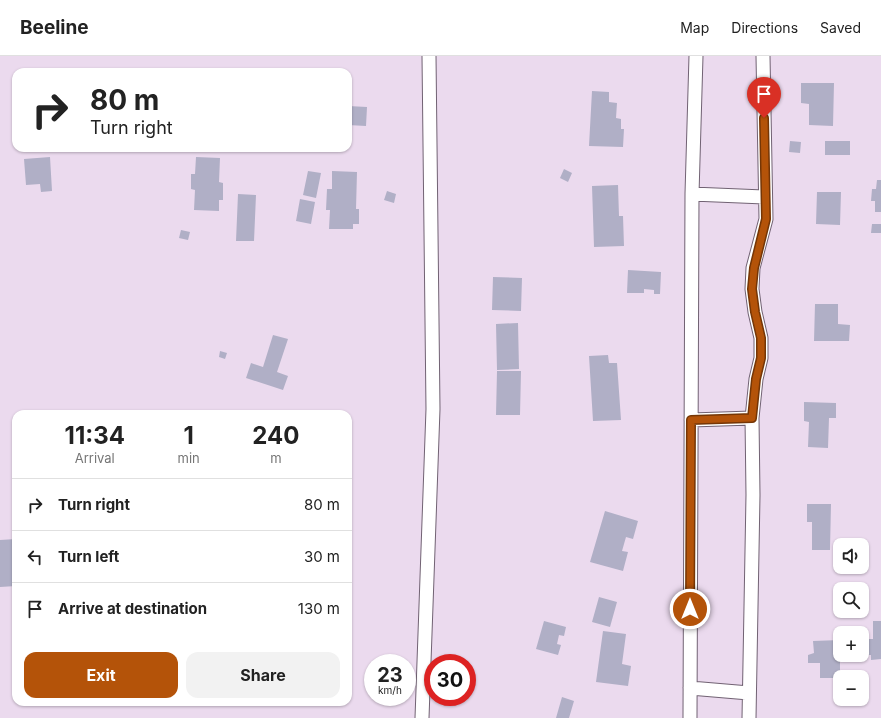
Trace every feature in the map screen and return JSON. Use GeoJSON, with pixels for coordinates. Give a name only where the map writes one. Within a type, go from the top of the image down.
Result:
{"type":"FeatureCollection","features":[{"type":"Feature","properties":{"kind":"street"},"geometry":{"type":"LineString","coordinates":[[422,718],[433,409],[430,56]]}},
{"type":"Feature","properties":{"kind":"street"},"geometry":{"type":"LineString","coordinates":[[690,718],[692,194],[696,56]]}},
{"type":"Feature","properties":{"kind":"street"},"geometry":{"type":"LineString","coordinates":[[749,718],[753,496],[752,418],[756,379],[761,358],[761,338],[755,312],[752,289],[754,268],[766,219],[762,56]]}},
{"type":"Feature","properties":{"kind":"street"},"geometry":{"type":"LineString","coordinates":[[692,194],[765,197]]}},
{"type":"Feature","properties":{"kind":"street"},"geometry":{"type":"LineString","coordinates":[[691,420],[752,418]]}},
{"type":"Feature","properties":{"kind":"street"},"geometry":{"type":"LineString","coordinates":[[690,688],[749,693]]}},
{"type":"Feature","properties":{"kind":"building"},"geometry":{"type":"Polygon","coordinates":[[[801,83],[834,83],[833,126],[809,125],[809,104],[801,103],[801,83]]]}},
{"type":"Feature","properties":{"kind":"building"},"geometry":{"type":"Polygon","coordinates":[[[592,91],[609,92],[609,102],[617,103],[616,118],[621,119],[621,129],[624,129],[623,147],[589,146],[592,91]]]}},
{"type":"Feature","properties":{"kind":"building"},"geometry":{"type":"Polygon","coordinates":[[[352,106],[367,107],[366,126],[352,125],[352,106]]]}},
{"type":"Feature","properties":{"kind":"building"},"geometry":{"type":"Polygon","coordinates":[[[790,141],[801,142],[800,153],[789,152],[790,141]]]}},
{"type":"Feature","properties":{"kind":"building"},"geometry":{"type":"Polygon","coordinates":[[[825,141],[850,141],[850,155],[825,155],[825,141]]]}},
{"type":"Feature","properties":{"kind":"building"},"geometry":{"type":"Polygon","coordinates":[[[50,157],[52,191],[41,192],[40,184],[26,185],[24,159],[50,157]]]}},
{"type":"Feature","properties":{"kind":"building"},"geometry":{"type":"Polygon","coordinates":[[[196,157],[220,158],[219,182],[223,183],[223,200],[219,200],[219,211],[194,210],[195,190],[191,189],[191,174],[195,174],[196,157]]]}},
{"type":"Feature","properties":{"kind":"building"},"geometry":{"type":"Polygon","coordinates":[[[564,169],[572,173],[568,182],[560,178],[564,169]]]}},
{"type":"Feature","properties":{"kind":"building"},"geometry":{"type":"Polygon","coordinates":[[[308,171],[321,173],[316,198],[303,195],[308,171]]]}},
{"type":"Feature","properties":{"kind":"building"},"geometry":{"type":"Polygon","coordinates":[[[332,171],[357,172],[356,209],[359,209],[359,224],[353,224],[353,229],[329,229],[330,210],[326,210],[327,189],[332,189],[332,171]]]}},
{"type":"Feature","properties":{"kind":"building"},"geometry":{"type":"Polygon","coordinates":[[[877,180],[881,180],[881,212],[875,212],[875,201],[871,201],[872,189],[876,189],[877,180]]]}},
{"type":"Feature","properties":{"kind":"building"},"geometry":{"type":"Polygon","coordinates":[[[618,185],[619,216],[623,216],[624,246],[594,247],[592,186],[618,185]]]}},
{"type":"Feature","properties":{"kind":"building"},"geometry":{"type":"Polygon","coordinates":[[[387,191],[396,194],[394,203],[384,200],[387,191]]]}},
{"type":"Feature","properties":{"kind":"building"},"geometry":{"type":"Polygon","coordinates":[[[817,192],[841,192],[840,225],[816,224],[817,192]]]}},
{"type":"Feature","properties":{"kind":"building"},"geometry":{"type":"Polygon","coordinates":[[[238,194],[256,195],[254,241],[236,241],[238,194]]]}},
{"type":"Feature","properties":{"kind":"building"},"geometry":{"type":"Polygon","coordinates":[[[300,199],[315,202],[311,224],[296,221],[300,199]]]}},
{"type":"Feature","properties":{"kind":"building"},"geometry":{"type":"Polygon","coordinates":[[[872,224],[881,224],[881,233],[871,233],[872,224]]]}},
{"type":"Feature","properties":{"kind":"building"},"geometry":{"type":"Polygon","coordinates":[[[181,230],[190,232],[188,240],[179,238],[181,230]]]}},
{"type":"Feature","properties":{"kind":"building"},"geometry":{"type":"Polygon","coordinates":[[[628,270],[661,272],[660,294],[654,294],[654,290],[644,289],[644,293],[627,293],[628,270]]]}},
{"type":"Feature","properties":{"kind":"building"},"geometry":{"type":"Polygon","coordinates":[[[493,277],[522,278],[521,311],[492,310],[493,277]]]}},
{"type":"Feature","properties":{"kind":"building"},"geometry":{"type":"Polygon","coordinates":[[[815,304],[838,304],[838,324],[850,325],[849,341],[814,341],[815,304]]]}},
{"type":"Feature","properties":{"kind":"building"},"geometry":{"type":"Polygon","coordinates":[[[518,323],[519,369],[497,370],[496,324],[518,323]]]}},
{"type":"Feature","properties":{"kind":"building"},"geometry":{"type":"Polygon","coordinates":[[[273,335],[288,339],[277,372],[288,376],[283,390],[246,378],[251,363],[263,367],[273,335]]]}},
{"type":"Feature","properties":{"kind":"building"},"geometry":{"type":"Polygon","coordinates":[[[220,351],[227,353],[225,359],[219,357],[220,351]]]}},
{"type":"Feature","properties":{"kind":"building"},"geometry":{"type":"Polygon","coordinates":[[[608,355],[609,363],[617,363],[621,420],[593,421],[589,356],[608,355]]]}},
{"type":"Feature","properties":{"kind":"building"},"geometry":{"type":"Polygon","coordinates":[[[497,371],[521,371],[520,415],[496,415],[497,371]]]}},
{"type":"Feature","properties":{"kind":"building"},"geometry":{"type":"Polygon","coordinates":[[[804,402],[836,403],[836,418],[829,418],[828,448],[808,447],[809,422],[804,421],[804,402]]]}},
{"type":"Feature","properties":{"kind":"building"},"geometry":{"type":"Polygon","coordinates":[[[807,504],[831,504],[830,550],[812,550],[812,522],[807,522],[807,504]]]}},
{"type":"Feature","properties":{"kind":"building"},"geometry":{"type":"Polygon","coordinates":[[[605,511],[638,521],[633,539],[626,537],[622,551],[628,552],[623,571],[590,562],[605,511]]]}},
{"type":"Feature","properties":{"kind":"building"},"geometry":{"type":"Polygon","coordinates":[[[12,539],[12,586],[0,587],[0,540],[12,539]]]}},
{"type":"Feature","properties":{"kind":"building"},"geometry":{"type":"Polygon","coordinates":[[[599,597],[617,602],[610,627],[592,622],[599,597]]]}},
{"type":"Feature","properties":{"kind":"building"},"geometry":{"type":"Polygon","coordinates":[[[544,621],[566,627],[564,636],[559,635],[557,644],[561,645],[558,655],[536,649],[544,621]]]}},
{"type":"Feature","properties":{"kind":"building"},"geometry":{"type":"Polygon","coordinates":[[[873,621],[881,621],[881,659],[871,660],[871,655],[869,655],[869,639],[873,639],[873,621]]]}},
{"type":"Feature","properties":{"kind":"building"},"geometry":{"type":"Polygon","coordinates":[[[603,631],[626,634],[622,664],[631,666],[628,686],[596,682],[603,631]]]}},
{"type":"Feature","properties":{"kind":"building"},"geometry":{"type":"Polygon","coordinates":[[[833,640],[833,662],[840,662],[840,670],[833,670],[833,678],[820,678],[820,663],[808,663],[808,655],[814,653],[813,641],[833,640]]]}},
{"type":"Feature","properties":{"kind":"building"},"geometry":{"type":"Polygon","coordinates":[[[562,697],[574,701],[569,718],[556,718],[562,697]]]}},
{"type":"Feature","properties":{"kind":"route"},"geometry":{"type":"LineString","coordinates":[[690,609],[691,420],[752,418],[753,398],[761,358],[761,338],[755,312],[752,289],[754,268],[766,219],[764,118]]}}]}
